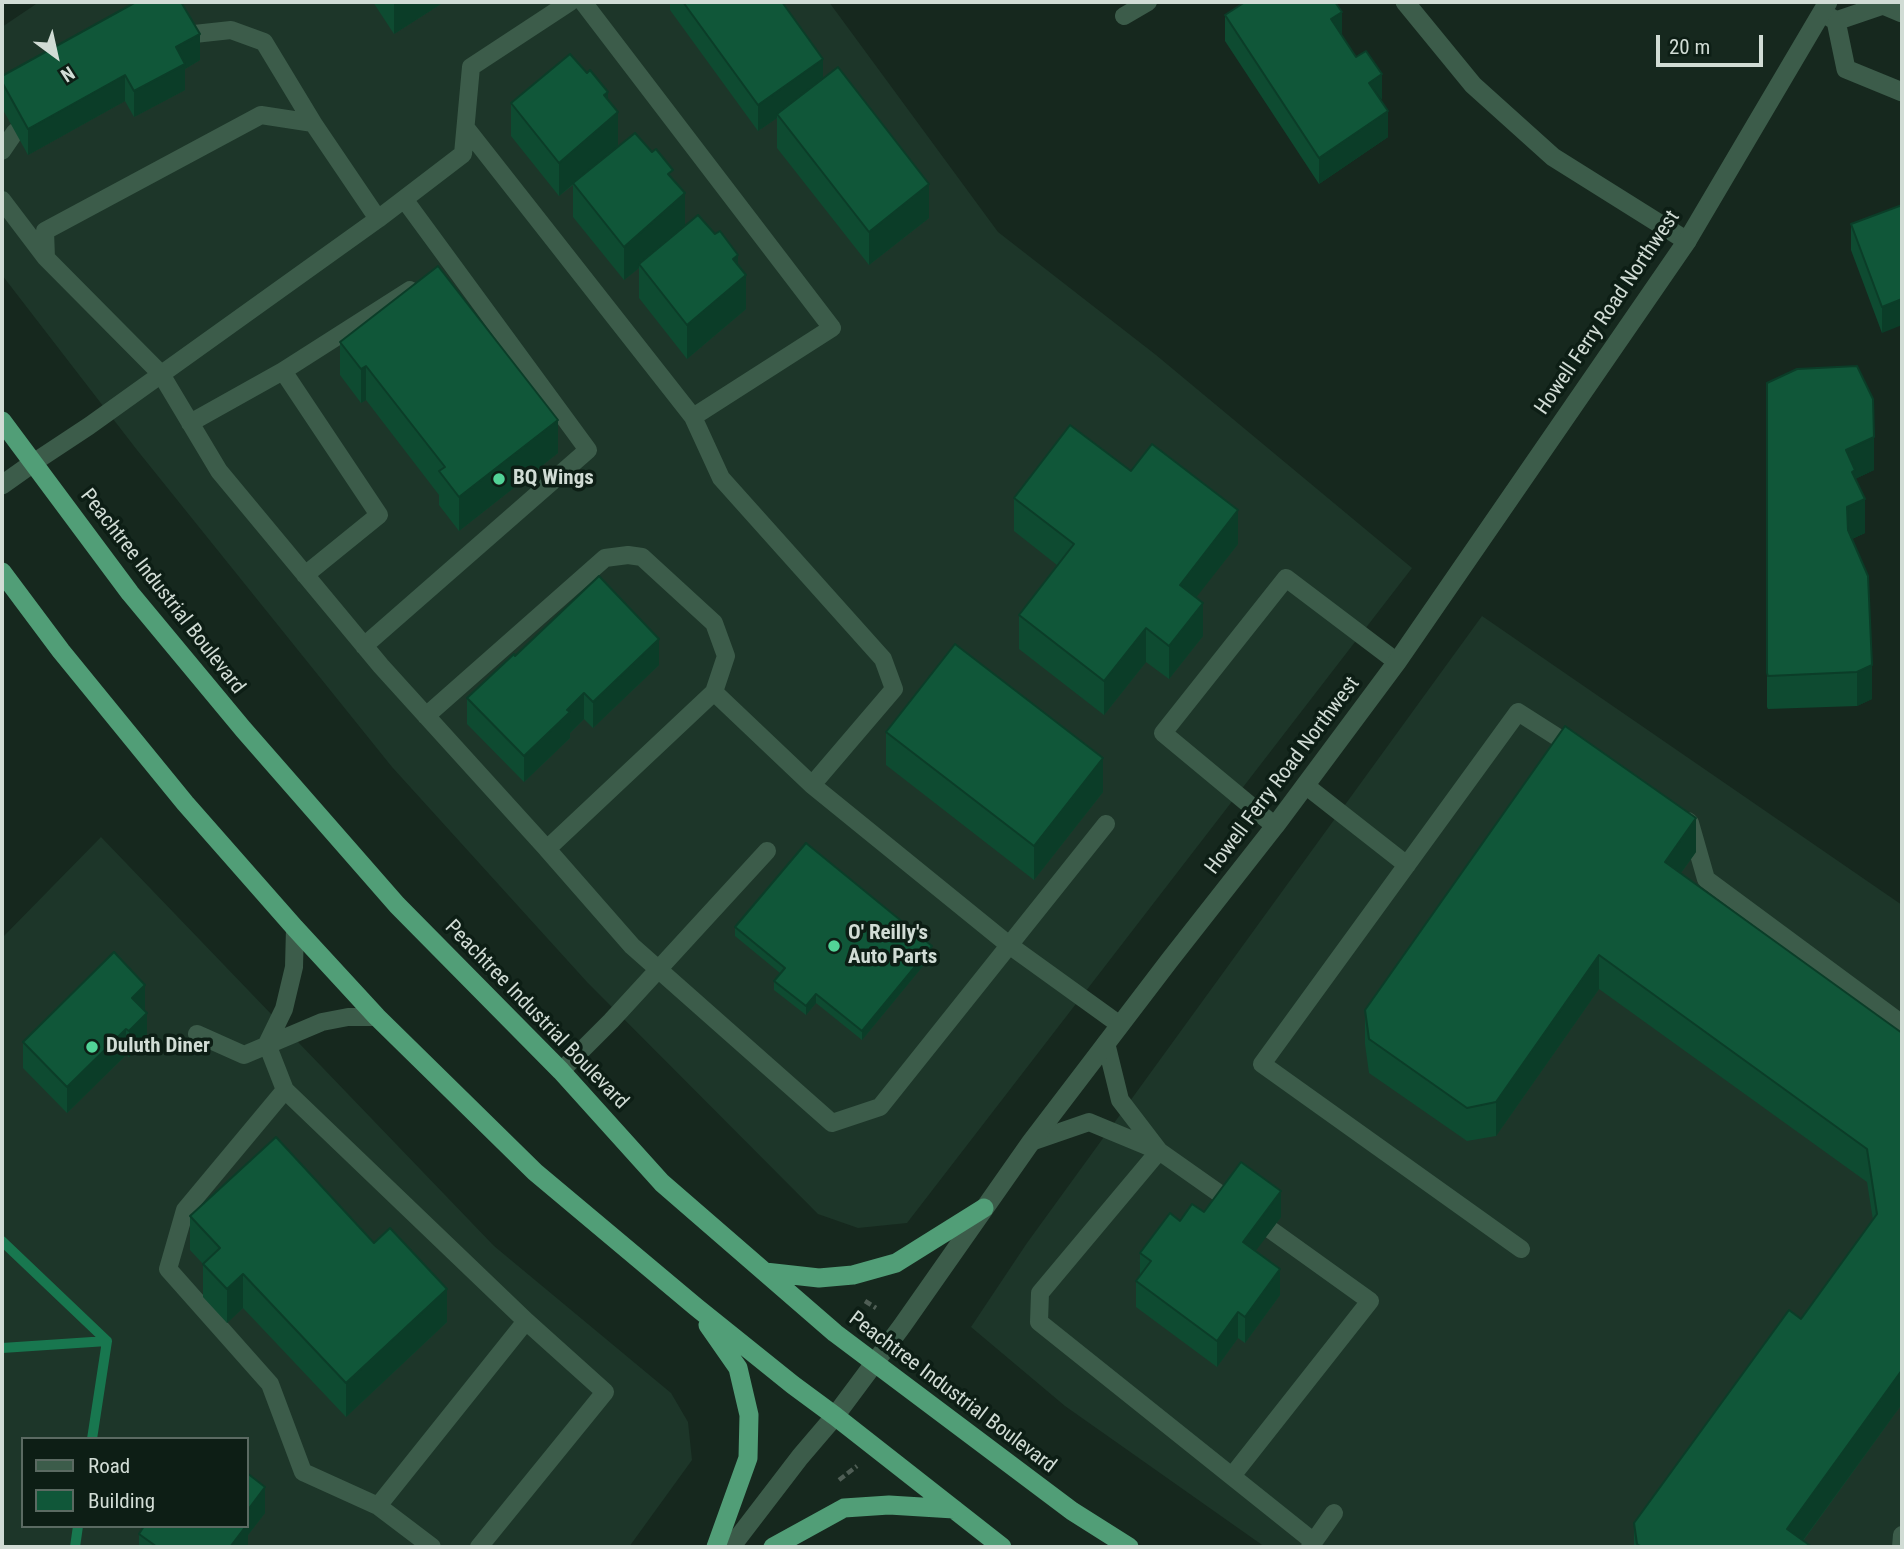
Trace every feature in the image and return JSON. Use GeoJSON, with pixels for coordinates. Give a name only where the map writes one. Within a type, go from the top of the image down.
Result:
{"type":"FeatureCollection","features":[{"type":"Feature","properties":{"kind":"highway","name":"Peachtree Industrial Boulevard"},"geometry":{"type":"LineString","coordinates":[[2,421],[130,593],[243,729],[397,905],[561,1071],[662,1182],[835,1333],[1072,1511],[1129,1547]]}},
{"type":"Feature","properties":{"kind":"highway"},"geometry":{"type":"LineString","coordinates":[[2,572],[61,651],[185,803],[295,928],[377,1017],[535,1172],[695,1307],[1002,1547]]}},
{"type":"Feature","properties":{"kind":"highway"},"geometry":{"type":"LineString","coordinates":[[765,1272],[819,1278],[853,1275],[896,1262],[984,1208]]}},
{"type":"Feature","properties":{"kind":"highway"},"geometry":{"type":"LineString","coordinates":[[695,1307],[738,1368],[749,1415],[748,1458],[716,1547]]}},
{"type":"Feature","properties":{"kind":"highway"},"geometry":{"type":"LineString","coordinates":[[773,1547],[844,1507],[889,1505],[954,1509]]}},
{"type":"Feature","properties":{"kind":"street"},"geometry":{"type":"LineString","coordinates":[[1405,2],[1473,85],[1553,157],[1687,241]]}},
{"type":"Feature","properties":{"kind":"street"},"geometry":{"type":"LineString","coordinates":[[1902,13],[1883,5],[1828,11],[1846,69],[1902,92]]}},
{"type":"Feature","properties":{"kind":"street","name":"Howell Ferry Road Northwest"},"geometry":{"type":"LineString","coordinates":[[731,1547],[835,1416],[1031,1142],[1275,826],[1397,662],[1687,241],[1828,11]]}},
{"type":"Feature","properties":{"kind":"street"},"geometry":{"type":"LineString","coordinates":[[2,485],[33,463]]}},
{"type":"Feature","properties":{"kind":"lane"},"geometry":{"type":"LineString","coordinates":[[33,463],[378,219],[463,154],[471,67],[570,2]]}},
{"type":"Feature","properties":{"kind":"lane"},"geometry":{"type":"LineString","coordinates":[[583,2],[832,328],[693,417]]}},
{"type":"Feature","properties":{"kind":"lane"},"geometry":{"type":"LineString","coordinates":[[1124,16],[1148,2]]}},
{"type":"Feature","properties":{"kind":"lane"},"geometry":{"type":"LineString","coordinates":[[185,35],[231,30],[264,42],[313,123],[378,219]]}},
{"type":"Feature","properties":{"kind":"lane"},"geometry":{"type":"LineString","coordinates":[[46,258],[45,231],[261,115],[313,123]]}},
{"type":"Feature","properties":{"kind":"lane"},"geometry":{"type":"LineString","coordinates":[[466,128],[693,417],[721,478],[883,659],[894,689],[813,785]]}},
{"type":"Feature","properties":{"kind":"lane"},"geometry":{"type":"LineString","coordinates":[[2,151],[15,132]]}},
{"type":"Feature","properties":{"kind":"lane"},"geometry":{"type":"LineString","coordinates":[[364,646],[588,450],[440,271],[404,199]]}},
{"type":"Feature","properties":{"kind":"lane"},"geometry":{"type":"LineString","coordinates":[[2,200],[46,258],[161,374],[219,471],[425,716],[632,946],[832,1123],[880,1107],[1106,824]]}},
{"type":"Feature","properties":{"kind":"lane"},"geometry":{"type":"LineString","coordinates":[[190,422],[283,371],[440,271]]}},
{"type":"Feature","properties":{"kind":"lane"},"geometry":{"type":"LineString","coordinates":[[283,371],[379,515],[305,575]]}},
{"type":"Feature","properties":{"kind":"lane"},"geometry":{"type":"LineString","coordinates":[[425,716],[605,558],[628,555],[642,557],[714,623],[726,656],[714,692],[547,849]]}},
{"type":"Feature","properties":{"kind":"lane"},"geometry":{"type":"LineString","coordinates":[[1275,826],[1163,733],[1286,578],[1397,662]]}},
{"type":"Feature","properties":{"kind":"lane"},"geometry":{"type":"LineString","coordinates":[[714,692],[813,785],[1009,945],[1121,1025]]}},
{"type":"Feature","properties":{"kind":"lane"},"geometry":{"type":"LineString","coordinates":[[1521,1249],[1262,1064],[1518,712],[1587,756]]}},
{"type":"Feature","properties":{"kind":"lane"},"geometry":{"type":"LineString","coordinates":[[1305,785],[1407,864]]}},
{"type":"Feature","properties":{"kind":"lane"},"geometry":{"type":"LineString","coordinates":[[1679,815],[1690,823],[1706,879],[1902,1024]]}},
{"type":"Feature","properties":{"kind":"lane"},"geometry":{"type":"LineString","coordinates":[[561,1071],[659,970],[767,851]]}},
{"type":"Feature","properties":{"kind":"lane"},"geometry":{"type":"LineString","coordinates":[[295,928],[294,967],[284,1009],[267,1044],[285,1090],[526,1321],[605,1392],[479,1547]]}},
{"type":"Feature","properties":{"kind":"lane"},"geometry":{"type":"LineString","coordinates":[[197,1034],[244,1055],[322,1021],[348,1017],[377,1017]]}},
{"type":"Feature","properties":{"kind":"lane"},"geometry":{"type":"LineString","coordinates":[[1107,1043],[1120,1100],[1159,1151]]}},
{"type":"Feature","properties":{"kind":"lane"},"geometry":{"type":"LineString","coordinates":[[285,1090],[185,1210],[168,1269],[270,1384],[303,1472],[378,1506],[432,1547]]}},
{"type":"Feature","properties":{"kind":"lane"},"geometry":{"type":"LineString","coordinates":[[1031,1142],[1089,1122],[1159,1151],[1230,1202]]}},
{"type":"Feature","properties":{"kind":"lane"},"geometry":{"type":"LineString","coordinates":[[1159,1151],[1040,1293],[1039,1322],[1232,1476],[1312,1544],[1334,1513]]}},
{"type":"Feature","properties":{"kind":"lane"},"geometry":{"type":"LineString","coordinates":[[1232,1476],[1370,1301],[1271,1230]]}},
{"type":"Feature","properties":{"kind":"lane"},"geometry":{"type":"LineString","coordinates":[[378,1506],[526,1321]]}},
{"type":"Feature","properties":{"kind":"lane"},"geometry":{"type":"LineString","coordinates":[[1900,1547],[1902,1535]]}},
{"type":"Feature","properties":{"kind":"path"},"geometry":{"type":"LineString","coordinates":[[838,1480],[858,1465]]}},
{"type":"Feature","properties":{"kind":"shaded area"},"geometry":{"type":"Polygon","coordinates":[[[39,2],[829,2],[998,232],[1156,355],[1412,568],[907,1223],[858,1228],[818,1214],[587,982],[392,767],[137,450],[2,275],[2,27],[39,2]]]}},
{"type":"Feature","properties":{"kind":"shaded area"},"geometry":{"type":"Polygon","coordinates":[[[1482,616],[1902,905],[1902,1547],[1265,1547],[1065,1406],[971,1327],[1027,1243],[1482,616]]]}},
{"type":"Feature","properties":{"kind":"shaded area"},"geometry":{"type":"Polygon","coordinates":[[[101,837],[494,1246],[671,1393],[688,1422],[692,1460],[629,1547],[2,1547],[2,938],[101,837]]]}},
{"type":"Feature","properties":{"kind":"building"},"geometry":{"type":"Polygon","coordinates":[[[136,2],[181,2],[200,34],[176,47],[185,64],[134,91],[125,75],[28,129],[2,82],[2,76],[136,2]]]}},
{"type":"Feature","properties":{"kind":"building"},"geometry":{"type":"Polygon","coordinates":[[[683,2],[782,2],[823,59],[758,105],[683,2]]]}},
{"type":"Feature","properties":{"kind":"building"},"geometry":{"type":"Polygon","coordinates":[[[1245,2],[1335,2],[1342,12],[1331,19],[1356,57],[1366,51],[1382,74],[1369,83],[1388,111],[1319,158],[1225,15],[1245,2]]]}},
{"type":"Feature","properties":{"kind":"building"},"geometry":{"type":"Polygon","coordinates":[[[570,54],[587,73],[590,70],[608,92],[604,95],[618,112],[559,163],[511,103],[570,54]]]}},
{"type":"Feature","properties":{"kind":"building"},"geometry":{"type":"Polygon","coordinates":[[[838,67],[929,184],[869,232],[777,114],[838,67]]]}},
{"type":"Feature","properties":{"kind":"building"},"geometry":{"type":"Polygon","coordinates":[[[635,133],[652,152],[656,149],[673,170],[668,174],[685,193],[624,247],[573,183],[635,133]]]}},
{"type":"Feature","properties":{"kind":"building"},"geometry":{"type":"Polygon","coordinates":[[[1902,205],[1902,299],[1882,307],[1851,224],[1902,205]]]}},
{"type":"Feature","properties":{"kind":"building"},"geometry":{"type":"Polygon","coordinates":[[[698,215],[715,234],[720,231],[738,255],[733,259],[746,275],[687,325],[639,264],[698,215]]]}},
{"type":"Feature","properties":{"kind":"building"},"geometry":{"type":"Polygon","coordinates":[[[438,266],[558,420],[459,497],[439,471],[445,467],[366,366],[361,369],[340,342],[438,266]]]}},
{"type":"Feature","properties":{"kind":"building"},"geometry":{"type":"Polygon","coordinates":[[[1857,366],[1873,399],[1874,437],[1846,450],[1855,470],[1852,472],[1865,499],[1847,507],[1848,530],[1868,576],[1872,665],[1857,672],[1768,676],[1767,383],[1797,369],[1857,366]]]}},
{"type":"Feature","properties":{"kind":"building"},"geometry":{"type":"Polygon","coordinates":[[[1070,425],[1131,471],[1152,444],[1238,510],[1180,585],[1203,603],[1169,646],[1146,628],[1104,681],[1019,615],[1074,544],[1014,498],[1070,425]]]}},
{"type":"Feature","properties":{"kind":"building"},"geometry":{"type":"Polygon","coordinates":[[[599,576],[659,639],[593,702],[584,693],[567,710],[570,712],[524,756],[467,698],[599,576]]]}},
{"type":"Feature","properties":{"kind":"building"},"geometry":{"type":"Polygon","coordinates":[[[955,644],[1103,758],[1034,846],[886,732],[955,644]]]}},
{"type":"Feature","properties":{"kind":"building"},"geometry":{"type":"Polygon","coordinates":[[[1565,726],[1696,818],[1665,862],[1902,1033],[1902,1370],[1787,1529],[1812,1547],[1642,1547],[1637,1544],[1634,1523],[1789,1310],[1801,1319],[1877,1214],[1867,1149],[1599,955],[1496,1102],[1467,1108],[1369,1039],[1365,1010],[1565,726]]]}},
{"type":"Feature","properties":{"kind":"building","name":"O' Reilly's Auto Parts"},"geometry":{"type":"Polygon","coordinates":[[[806,843],[932,946],[862,1031],[816,994],[806,1006],[774,981],[785,968],[735,927],[806,843]]]}},
{"type":"Feature","properties":{"kind":"building","name":"Duluth Diner"},"geometry":{"type":"Polygon","coordinates":[[[114,952],[145,985],[132,998],[147,1013],[129,1031],[126,1029],[67,1087],[23,1042],[114,952]]]}},
{"type":"Feature","properties":{"kind":"building"},"geometry":{"type":"Polygon","coordinates":[[[276,1137],[374,1243],[390,1228],[447,1289],[346,1383],[243,1274],[227,1289],[203,1264],[220,1248],[190,1216],[276,1137]]]}},
{"type":"Feature","properties":{"kind":"building"},"geometry":{"type":"Polygon","coordinates":[[[1241,1162],[1281,1191],[1243,1242],[1280,1269],[1245,1317],[1238,1312],[1217,1341],[1136,1281],[1151,1261],[1140,1253],[1170,1213],[1180,1221],[1192,1204],[1204,1212],[1241,1162]]]}},
{"type":"Feature","properties":{"kind":"building"},"geometry":{"type":"Polygon","coordinates":[[[248,1474],[265,1487],[248,1510],[248,1474]]]}},
{"type":"Feature","properties":{"kind":"building"},"geometry":{"type":"Polygon","coordinates":[[[143,1528],[244,1528],[230,1547],[157,1547],[139,1534],[143,1528]]]}},
{"type":"Feature","properties":{"kind":"waterway"},"geometry":{"type":"LineString","coordinates":[[2,1241],[107,1341]]}},
{"type":"Feature","properties":{"kind":"waterway"},"geometry":{"type":"LineString","coordinates":[[2,1348],[107,1341]]}},
{"type":"Feature","properties":{"kind":"waterway"},"geometry":{"type":"LineString","coordinates":[[92,1437],[107,1341]]}},
{"type":"Feature","properties":{"kind":"waterway"},"geometry":{"type":"LineString","coordinates":[[75,1547],[78,1528]]}},
{"type":"Feature","properties":{"kind":"place","name":"BQ Wings"},"geometry":{"type":"Point","coordinates":[499,479]}},
{"type":"Feature","properties":{"kind":"place","name":"O' Reilly's Auto Parts"},"geometry":{"type":"Point","coordinates":[834,946]}},
{"type":"Feature","properties":{"kind":"place","name":"Duluth Diner"},"geometry":{"type":"Point","coordinates":[92,1047]}}]}
